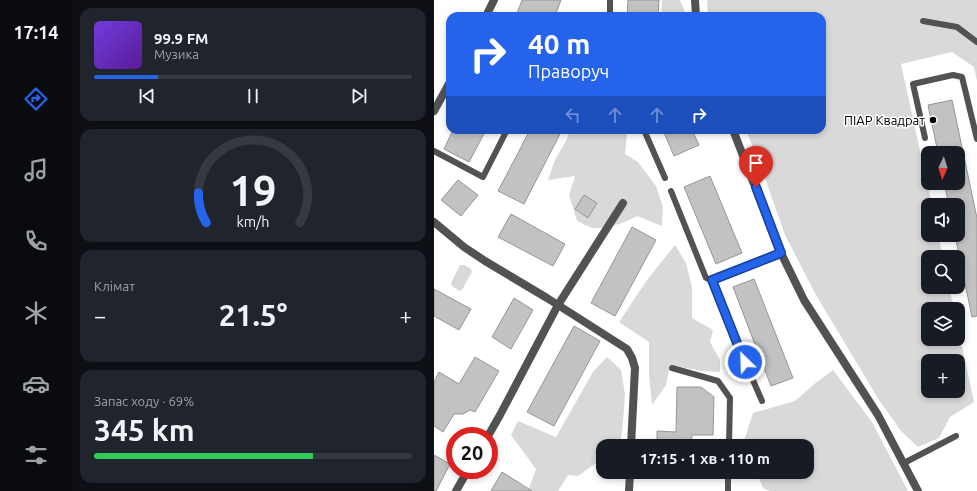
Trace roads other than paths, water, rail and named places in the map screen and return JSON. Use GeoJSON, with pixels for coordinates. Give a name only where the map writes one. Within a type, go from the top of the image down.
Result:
{"type":"FeatureCollection","features":[{"type":"Feature","properties":{"kind":"street"},"geometry":{"type":"LineString","coordinates":[[488,12],[494,0]]}},
{"type":"Feature","properties":{"kind":"street"},"geometry":{"type":"LineString","coordinates":[[695,0],[696,12]]}},
{"type":"Feature","properties":{"kind":"street"},"geometry":{"type":"LineString","coordinates":[[434,111],[446,89]]}},
{"type":"Feature","properties":{"kind":"street"},"geometry":{"type":"LineString","coordinates":[[735,134],[781,253],[804,300],[878,415],[918,491]]}},
{"type":"Feature","properties":{"kind":"street"},"geometry":{"type":"LineString","coordinates":[[493,427],[558,305],[620,201]]}},
{"type":"Feature","properties":{"kind":"street"},"geometry":{"type":"LineString","coordinates":[[434,222],[464,247],[485,261],[627,349],[632,358],[634,368],[631,439]]}},
{"type":"Feature","properties":{"kind":"street"},"geometry":{"type":"LineString","coordinates":[[456,491],[463,479]]}},
{"type":"Feature","properties":{"kind":"street"},"geometry":{"type":"LineString","coordinates":[[629,491],[630,479]]}},
{"type":"Feature","properties":{"kind":"lane"},"geometry":{"type":"LineString","coordinates":[[610,0],[610,12]]}},
{"type":"Feature","properties":{"kind":"lane"},"geometry":{"type":"LineString","coordinates":[[923,21],[956,27],[977,42]]}},
{"type":"Feature","properties":{"kind":"lane"},"geometry":{"type":"LineString","coordinates":[[925,138],[913,84],[954,75],[962,77],[977,139]]}},
{"type":"Feature","properties":{"kind":"lane"},"geometry":{"type":"LineString","coordinates":[[434,151],[483,177],[505,134]]}},
{"type":"Feature","properties":{"kind":"lane"},"geometry":{"type":"LineString","coordinates":[[646,134],[665,178]]}},
{"type":"Feature","properties":{"kind":"lane"},"geometry":{"type":"LineString","coordinates":[[671,191],[706,278],[712,280],[781,253]]}},
{"type":"Feature","properties":{"kind":"lane"},"geometry":{"type":"LineString","coordinates":[[712,280],[762,401]]}},
{"type":"Feature","properties":{"kind":"lane"},"geometry":{"type":"LineString","coordinates":[[672,368],[718,381],[730,398],[728,439]]}},
{"type":"Feature","properties":{"kind":"lane"},"geometry":{"type":"LineString","coordinates":[[904,463],[956,436]]}},
{"type":"Feature","properties":{"kind":"lane"},"geometry":{"type":"LineString","coordinates":[[728,479],[728,491]]}},
{"type":"Feature","properties":{"kind":"place","name":"ПІАР Квадрат"},"geometry":{"type":"Point","coordinates":[933,120]}}]}
